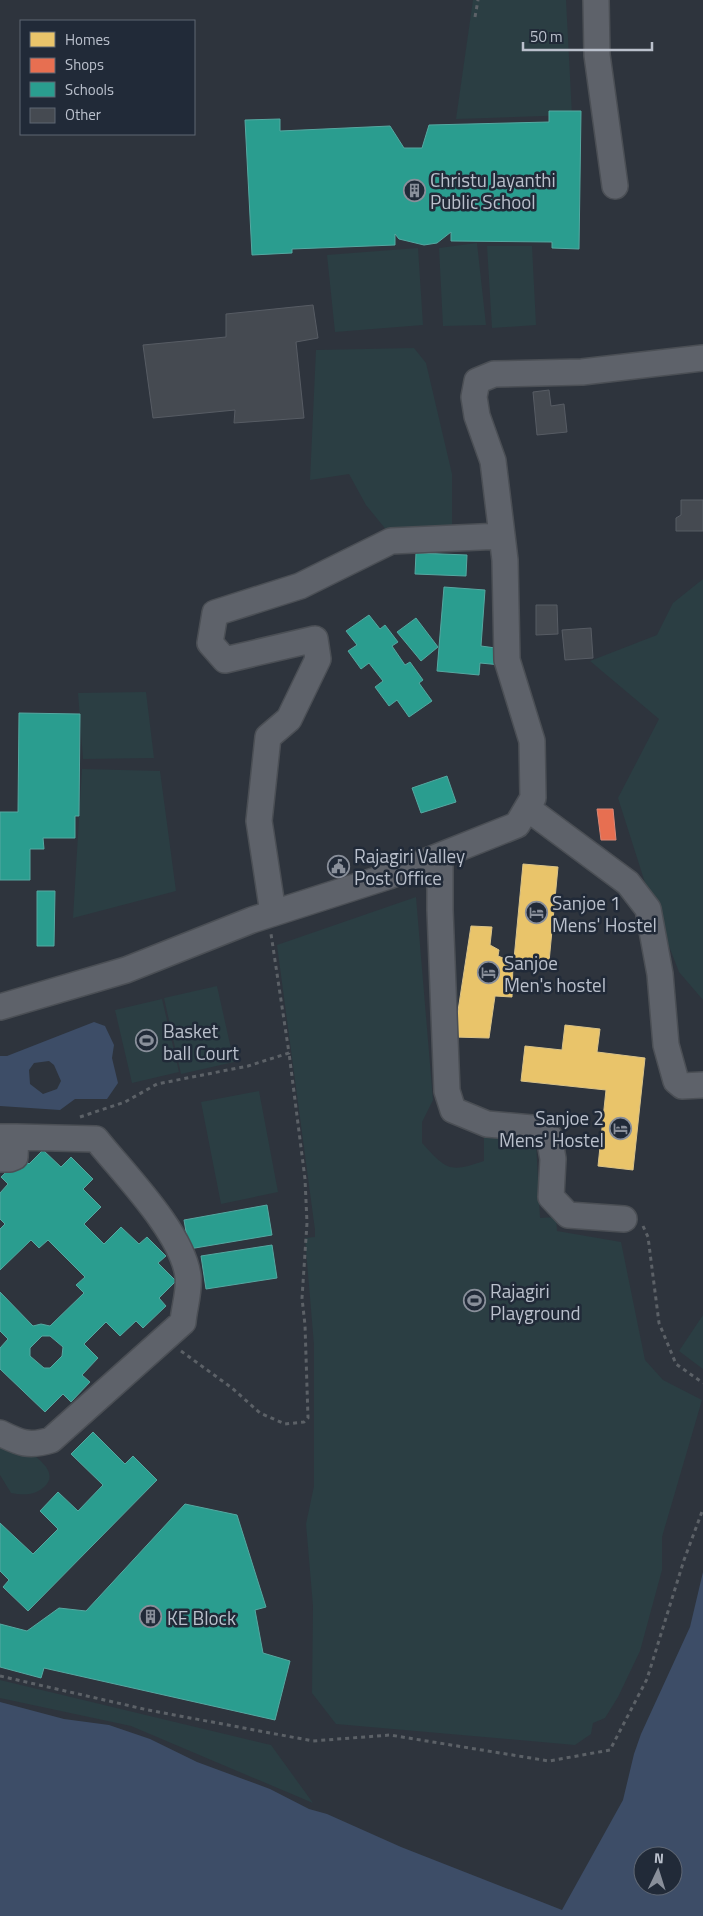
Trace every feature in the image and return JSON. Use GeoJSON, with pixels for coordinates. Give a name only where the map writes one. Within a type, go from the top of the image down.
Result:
{"type":"FeatureCollection","features":[{"type":"Feature","properties":{"kind":"street"},"geometry":{"type":"LineString","coordinates":[[596,0],[597,55],[615,186]]}},
{"type":"Feature","properties":{"kind":"street"},"geometry":{"type":"LineString","coordinates":[[0,1007],[126,970],[271,921],[516,825],[533,798],[532,741],[507,660],[502,536],[493,461],[477,416],[474,397],[478,381],[494,374],[582,372],[703,358]]}},
{"type":"Feature","properties":{"kind":"street"},"geometry":{"type":"LineString","coordinates":[[271,921],[259,821],[268,737],[289,719],[318,659],[315,639],[225,660],[210,642],[215,613],[300,586],[391,541],[502,536]]}},
{"type":"Feature","properties":{"kind":"street"},"geometry":{"type":"LineString","coordinates":[[527,808],[622,878],[648,909],[660,974],[666,1045],[671,1068],[676,1081],[682,1086],[703,1085]]}},
{"type":"Feature","properties":{"kind":"street"},"geometry":{"type":"LineString","coordinates":[[440,856],[440,910],[447,1091],[452,1110],[487,1124],[532,1128],[549,1136],[553,1159],[551,1197],[568,1215],[624,1219]]}},
{"type":"Feature","properties":{"kind":"street"},"geometry":{"type":"LineString","coordinates":[[0,1159],[15,1157],[8,1137],[96,1139],[165,1224],[180,1252],[188,1276],[183,1322],[51,1440],[36,1445],[20,1443],[0,1433]]}},
{"type":"Feature","properties":{"kind":"path"},"geometry":{"type":"LineString","coordinates":[[475,16],[478,0]]}},
{"type":"Feature","properties":{"kind":"path"},"geometry":{"type":"LineString","coordinates":[[163,1339],[237,1392],[260,1413],[285,1424],[304,1422],[308,1418],[305,1325],[302,1298],[307,1223],[305,1179],[271,921]]}},
{"type":"Feature","properties":{"kind":"path"},"geometry":{"type":"LineString","coordinates":[[69,1138],[70,1125],[79,1118],[124,1102],[157,1084],[248,1066],[289,1053]]}},
{"type":"Feature","properties":{"kind":"path"},"geometry":{"type":"LineString","coordinates":[[624,1219],[640,1220],[648,1237],[659,1323],[676,1364],[703,1383]]}},
{"type":"Feature","properties":{"kind":"path"},"geometry":{"type":"LineString","coordinates":[[0,1676],[148,1710],[312,1741],[390,1735],[549,1761],[610,1750],[647,1679],[684,1560],[703,1509]]}},
{"type":"Feature","properties":{"kind":"green space"},"geometry":{"type":"Polygon","coordinates":[[[473,0],[566,0],[572,115],[456,119],[473,0]]]}},
{"type":"Feature","properties":{"kind":"green space"},"geometry":{"type":"Polygon","coordinates":[[[477,243],[486,325],[443,326],[439,248],[477,243]]]}},
{"type":"Feature","properties":{"kind":"green space"},"geometry":{"type":"Polygon","coordinates":[[[487,246],[532,246],[536,325],[492,328],[487,246]]]}},
{"type":"Feature","properties":{"kind":"green space"},"geometry":{"type":"Polygon","coordinates":[[[418,248],[423,325],[335,332],[327,255],[418,248]]]}},
{"type":"Feature","properties":{"kind":"green space"},"geometry":{"type":"Polygon","coordinates":[[[414,348],[426,363],[452,474],[452,531],[388,532],[366,505],[349,474],[310,480],[316,350],[414,348]]]}},
{"type":"Feature","properties":{"kind":"green space"},"geometry":{"type":"Polygon","coordinates":[[[703,579],[703,1000],[679,972],[647,889],[618,798],[659,719],[590,661],[657,635],[673,603],[703,579]]]}},
{"type":"Feature","properties":{"kind":"green space"},"geometry":{"type":"Polygon","coordinates":[[[146,692],[154,758],[83,759],[78,693],[146,692]]]}},
{"type":"Feature","properties":{"kind":"green space"},"geometry":{"type":"Polygon","coordinates":[[[82,769],[160,771],[176,891],[73,918],[82,769]]]}},
{"type":"Feature","properties":{"kind":"green space","name":"Rajagiri Playground"},"geometry":{"type":"Polygon","coordinates":[[[416,897],[433,1100],[422,1122],[422,1143],[443,1164],[456,1168],[484,1161],[484,1132],[536,1142],[540,1218],[556,1217],[557,1231],[621,1242],[645,1360],[663,1380],[702,1400],[662,1537],[662,1570],[640,1651],[618,1697],[605,1718],[593,1723],[591,1734],[575,1745],[336,1724],[312,1693],[313,1606],[306,1524],[314,1486],[314,1345],[305,1238],[315,1237],[315,1230],[277,945],[416,897]]]}},
{"type":"Feature","properties":{"kind":"green space"},"geometry":{"type":"Polygon","coordinates":[[[217,986],[234,1062],[181,1074],[164,998],[217,986]]]}},
{"type":"Feature","properties":{"kind":"green space","name":"Basket ball Court"},"geometry":{"type":"Polygon","coordinates":[[[162,999],[179,1072],[132,1083],[115,1010],[162,999]]]}},
{"type":"Feature","properties":{"kind":"green space"},"geometry":{"type":"Polygon","coordinates":[[[259,1091],[278,1192],[221,1204],[201,1102],[259,1091]]]}},
{"type":"Feature","properties":{"kind":"green space"},"geometry":{"type":"Polygon","coordinates":[[[703,1315],[703,1369],[679,1351],[703,1315]]]}},
{"type":"Feature","properties":{"kind":"green space"},"geometry":{"type":"Polygon","coordinates":[[[0,1436],[26,1450],[44,1464],[49,1472],[49,1479],[44,1487],[28,1494],[11,1493],[0,1475],[0,1436]]]}},
{"type":"Feature","properties":{"kind":"green space"},"geometry":{"type":"Polygon","coordinates":[[[0,1680],[271,1745],[313,1803],[131,1726],[0,1698],[0,1680]]]}},
{"type":"Feature","properties":{"kind":"water"},"geometry":{"type":"Polygon","coordinates":[[[94,1022],[105,1026],[114,1045],[112,1058],[118,1083],[107,1099],[75,1099],[60,1110],[0,1106],[0,1056],[7,1056],[94,1022]],[[49,1061],[34,1063],[29,1070],[30,1084],[43,1094],[57,1089],[61,1081],[54,1065],[49,1061]]]}},
{"type":"Feature","properties":{"kind":"water"},"geometry":{"type":"Polygon","coordinates":[[[703,1572],[703,1916],[0,1916],[0,1702],[64,1719],[109,1725],[150,1739],[197,1762],[270,1789],[309,1809],[327,1814],[401,1847],[562,1910],[623,1800],[641,1734],[690,1627],[703,1572]]]}},
{"type":"Feature","properties":{"kind":"building: Homes","name":"Sanjoe 1 Mens' Hostel"},"geometry":{"type":"Polygon","coordinates":[[[523,864],[558,867],[549,962],[514,959],[523,864]]]}},
{"type":"Feature","properties":{"kind":"building: Homes","name":"Sanjoe Men's hostel"},"geometry":{"type":"Polygon","coordinates":[[[471,926],[492,927],[490,945],[499,950],[498,956],[513,962],[512,997],[495,996],[489,1038],[454,1037],[471,926]]]}},
{"type":"Feature","properties":{"kind":"building: Homes","name":"Sanjoe 2 Mens' Hostel"},"geometry":{"type":"Polygon","coordinates":[[[565,1025],[600,1029],[597,1052],[645,1058],[633,1170],[598,1166],[606,1090],[521,1081],[525,1046],[562,1050],[565,1025]]]}},
{"type":"Feature","properties":{"kind":"building: Shops"},"geometry":{"type":"Polygon","coordinates":[[[597,809],[613,809],[616,840],[601,840],[597,809]]]}},
{"type":"Feature","properties":{"kind":"building: Schools","name":"Christu Jayanthi Public School"},"geometry":{"type":"Polygon","coordinates":[[[549,111],[581,111],[579,249],[552,248],[552,242],[451,241],[451,232],[437,243],[424,245],[399,239],[395,234],[395,245],[292,249],[292,253],[252,255],[245,120],[280,119],[280,131],[390,126],[404,148],[422,148],[429,125],[549,122],[549,111]]]}},
{"type":"Feature","properties":{"kind":"building: Schools"},"geometry":{"type":"Polygon","coordinates":[[[416,553],[467,555],[466,576],[415,574],[416,553]]]}},
{"type":"Feature","properties":{"kind":"building: Schools"},"geometry":{"type":"Polygon","coordinates":[[[444,587],[485,590],[481,646],[503,649],[501,665],[480,663],[479,675],[437,671],[444,587]]]}},
{"type":"Feature","properties":{"kind":"building: Schools"},"geometry":{"type":"Polygon","coordinates":[[[369,615],[380,629],[385,625],[398,642],[392,646],[405,665],[410,662],[423,680],[419,683],[432,701],[409,717],[397,700],[389,706],[375,687],[383,681],[369,663],[361,669],[348,651],[357,645],[346,631],[369,615]]]}},
{"type":"Feature","properties":{"kind":"building: Schools"},"geometry":{"type":"Polygon","coordinates":[[[416,618],[438,647],[421,661],[397,632],[416,618]]]}},
{"type":"Feature","properties":{"kind":"building: Schools"},"geometry":{"type":"Polygon","coordinates":[[[19,713],[80,714],[79,816],[75,816],[75,838],[43,838],[44,849],[30,849],[30,880],[0,880],[0,812],[18,812],[19,713]]]}},
{"type":"Feature","properties":{"kind":"building: Schools"},"geometry":{"type":"Polygon","coordinates":[[[447,776],[456,802],[421,813],[412,788],[447,776]]]}},
{"type":"Feature","properties":{"kind":"building: Schools"},"geometry":{"type":"Polygon","coordinates":[[[37,891],[55,891],[54,946],[37,946],[37,891]]]}},
{"type":"Feature","properties":{"kind":"building: Schools"},"geometry":{"type":"Polygon","coordinates":[[[43,1150],[61,1167],[71,1157],[93,1179],[83,1189],[101,1207],[84,1224],[104,1244],[121,1227],[139,1244],[147,1237],[166,1256],[158,1263],[176,1281],[159,1298],[166,1306],[143,1328],[136,1321],[120,1336],[106,1322],[84,1344],[98,1358],[82,1375],[90,1382],[71,1402],[63,1394],[45,1412],[0,1369],[0,1348],[8,1339],[0,1331],[0,1292],[33,1326],[41,1324],[50,1326],[84,1293],[76,1285],[85,1277],[48,1240],[39,1248],[31,1240],[0,1270],[0,1229],[5,1224],[0,1219],[0,1193],[8,1184],[1,1177],[22,1157],[29,1164],[43,1150]],[[42,1336],[30,1348],[30,1356],[44,1368],[50,1368],[62,1356],[63,1347],[50,1336],[42,1336]]]}},
{"type":"Feature","properties":{"kind":"building: Schools"},"geometry":{"type":"Polygon","coordinates":[[[267,1205],[272,1235],[189,1249],[184,1220],[267,1205]]]}},
{"type":"Feature","properties":{"kind":"building: Schools"},"geometry":{"type":"Polygon","coordinates":[[[272,1245],[277,1278],[206,1289],[201,1256],[272,1245]]]}},
{"type":"Feature","properties":{"kind":"building: Schools"},"geometry":{"type":"Polygon","coordinates":[[[93,1432],[125,1464],[133,1456],[157,1480],[28,1611],[3,1587],[9,1580],[0,1571],[0,1523],[33,1554],[58,1529],[40,1511],[58,1492],[78,1511],[103,1485],[71,1454],[93,1432]]]}},
{"type":"Feature","properties":{"kind":"building: Schools","name":"KE Block"},"geometry":{"type":"Polygon","coordinates":[[[185,1504],[237,1515],[266,1607],[255,1610],[263,1653],[290,1661],[275,1720],[44,1668],[41,1678],[0,1667],[0,1624],[27,1631],[59,1608],[86,1611],[185,1504]]]}},
{"type":"Feature","properties":{"kind":"building: Other"},"geometry":{"type":"Polygon","coordinates":[[[313,305],[318,338],[296,342],[304,418],[234,423],[235,410],[153,418],[143,345],[226,337],[226,314],[313,305]]]}},
{"type":"Feature","properties":{"kind":"building: Other"},"geometry":{"type":"Polygon","coordinates":[[[549,390],[551,406],[564,404],[567,432],[537,435],[533,392],[549,390]]]}},
{"type":"Feature","properties":{"kind":"building: Other"},"geometry":{"type":"Polygon","coordinates":[[[681,500],[703,500],[703,531],[676,531],[676,518],[681,515],[681,500]]]}},
{"type":"Feature","properties":{"kind":"building: Other"},"geometry":{"type":"Polygon","coordinates":[[[536,605],[557,605],[558,634],[536,635],[536,605]]]}},
{"type":"Feature","properties":{"kind":"building: Other"},"geometry":{"type":"Polygon","coordinates":[[[591,628],[593,658],[565,660],[562,630],[591,628]]]}},
{"type":"Feature","properties":{"kind":"place","name":"Christu Jayanthi Public School"},"geometry":{"type":"Point","coordinates":[414,190]}},
{"type":"Feature","properties":{"kind":"place","name":"Rajagiri Valley Post Office"},"geometry":{"type":"Point","coordinates":[338,866]}},
{"type":"Feature","properties":{"kind":"place","name":"Sanjoe 1 Mens' Hostel"},"geometry":{"type":"Point","coordinates":[536,913]}},
{"type":"Feature","properties":{"kind":"place","name":"Sanjoe Men's hostel"},"geometry":{"type":"Point","coordinates":[488,973]}},
{"type":"Feature","properties":{"kind":"place","name":"Basket ball Court"},"geometry":{"type":"Point","coordinates":[147,1041]}},
{"type":"Feature","properties":{"kind":"place","name":"Sanjoe 2 Mens' Hostel"},"geometry":{"type":"Point","coordinates":[620,1128]}},
{"type":"Feature","properties":{"kind":"place","name":"Rajagiri Playground"},"geometry":{"type":"Point","coordinates":[474,1301]}},
{"type":"Feature","properties":{"kind":"place","name":"KE Block"},"geometry":{"type":"Point","coordinates":[151,1617]}}]}
